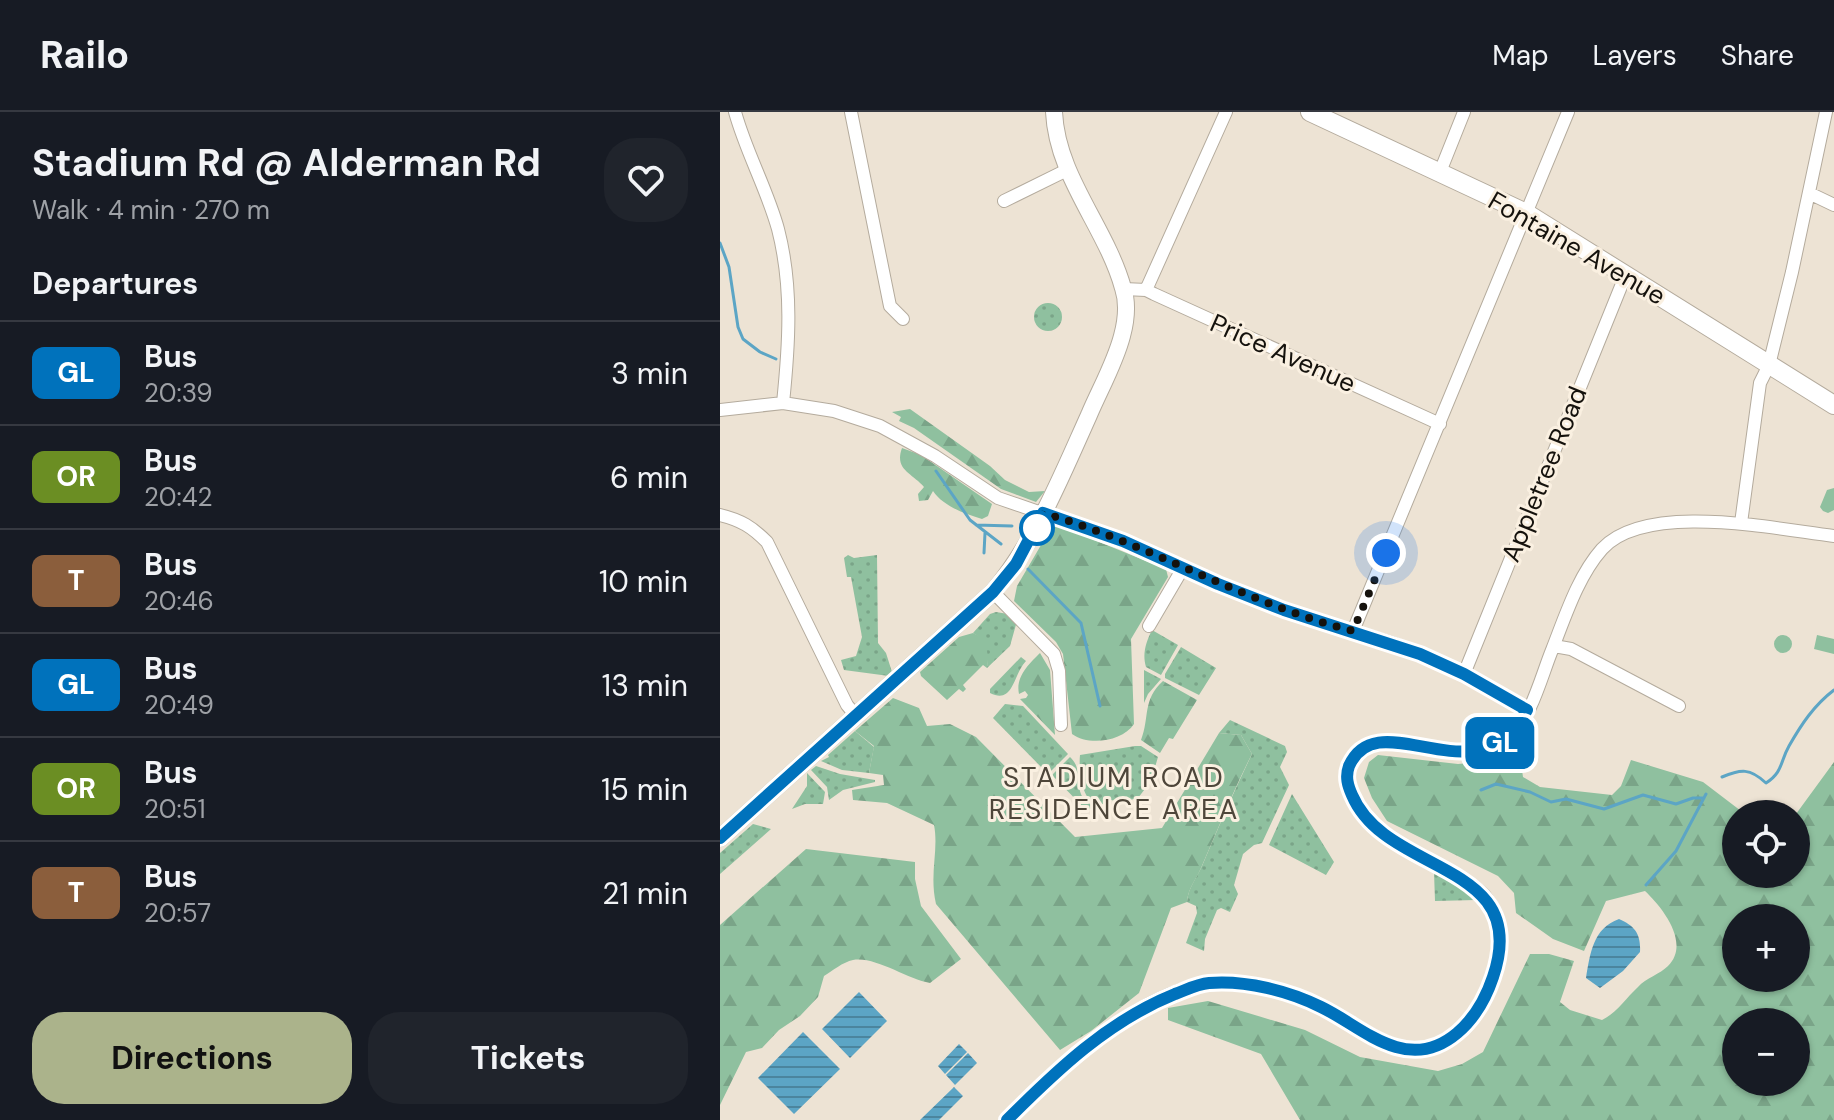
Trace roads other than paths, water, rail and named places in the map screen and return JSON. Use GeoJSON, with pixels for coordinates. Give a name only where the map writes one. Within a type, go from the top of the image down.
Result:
{"type":"FeatureCollection","features":[{"type":"Feature","properties":{"kind":"main road"},"geometry":{"type":"LineString","coordinates":[[720,838],[993,592],[1016,564],[1043,513],[1118,350],[1126,310],[1124,289],[1061,151],[1054,112]]}},
{"type":"Feature","properties":{"kind":"main road","name":"Fontaine Avenue"},"geometry":{"type":"LineString","coordinates":[[1310,112],[1526,213],[1834,405]]}},
{"type":"Feature","properties":{"kind":"street"},"geometry":{"type":"LineString","coordinates":[[735,112],[778,228],[783,253],[789,311],[783,403]]}},
{"type":"Feature","properties":{"kind":"street"},"geometry":{"type":"LineString","coordinates":[[851,112],[890,306],[903,319]]}},
{"type":"Feature","properties":{"kind":"street"},"geometry":{"type":"LineString","coordinates":[[1146,290],[1226,112]]}},
{"type":"Feature","properties":{"kind":"street"},"geometry":{"type":"LineString","coordinates":[[1440,172],[1464,112]]}},
{"type":"Feature","properties":{"kind":"street"},"geometry":{"type":"LineString","coordinates":[[1353,631],[1568,112]]}},
{"type":"Feature","properties":{"kind":"street"},"geometry":{"type":"LineString","coordinates":[[1741,523],[1760,383],[1769,365],[1826,112]]}},
{"type":"Feature","properties":{"kind":"street"},"geometry":{"type":"LineString","coordinates":[[1004,201],[1069,169]]}},
{"type":"Feature","properties":{"kind":"street"},"geometry":{"type":"LineString","coordinates":[[1809,193],[1834,205]]}},
{"type":"Feature","properties":{"kind":"street","name":"Appletree Road"},"geometry":{"type":"LineString","coordinates":[[1464,674],[1626,274]]}},
{"type":"Feature","properties":{"kind":"street","name":"Price Avenue"},"geometry":{"type":"LineString","coordinates":[[1124,289],[1146,290],[1440,424]]}},
{"type":"Feature","properties":{"kind":"street"},"geometry":{"type":"LineString","coordinates":[[720,410],[783,403],[834,411],[880,426],[935,456],[998,498],[1123,541],[1279,608],[1392,643],[1464,674],[1527,710]]}},
{"type":"Feature","properties":{"kind":"street"},"geometry":{"type":"LineString","coordinates":[[720,515],[752,526],[767,542],[847,705],[856,716]]}},
{"type":"Feature","properties":{"kind":"street"},"geometry":{"type":"LineString","coordinates":[[1007,1120],[1080,1049],[1148,1005],[1199,985],[1235,984],[1286,993],[1321,1006],[1375,1039],[1395,1047],[1418,1050],[1455,1037],[1477,1011],[1493,979],[1499,940],[1493,909],[1484,895],[1466,881],[1378,830],[1354,802],[1348,788],[1350,765],[1361,751],[1385,742],[1398,741],[1453,752],[1485,749],[1509,737],[1527,710],[1594,559],[1604,546],[1617,538],[1646,526],[1668,522],[1741,523],[1834,536]]}},
{"type":"Feature","properties":{"kind":"street"},"geometry":{"type":"LineString","coordinates":[[1149,626],[1183,568]]}},
{"type":"Feature","properties":{"kind":"street"},"geometry":{"type":"LineString","coordinates":[[993,592],[1054,654],[1059,671],[1061,725]]}},
{"type":"Feature","properties":{"kind":"street"},"geometry":{"type":"LineString","coordinates":[[1554,646],[1571,649],[1679,706]]}},
{"type":"Feature","properties":{"kind":"water"},"geometry":{"type":"Polygon","coordinates":[[[1619,919],[1636,931],[1640,952],[1623,971],[1600,988],[1586,978],[1591,951],[1603,929],[1619,919]]]}},
{"type":"Feature","properties":{"kind":"water"},"geometry":{"type":"Polygon","coordinates":[[[859,992],[887,1021],[850,1058],[822,1029],[859,992]]]}},
{"type":"Feature","properties":{"kind":"water"},"geometry":{"type":"Polygon","coordinates":[[[803,1032],[840,1069],[794,1114],[758,1078],[803,1032]]]}},
{"type":"Feature","properties":{"kind":"water"},"geometry":{"type":"Polygon","coordinates":[[[959,1044],[967,1052],[945,1074],[938,1066],[959,1044]]]}},
{"type":"Feature","properties":{"kind":"water"},"geometry":{"type":"Polygon","coordinates":[[[968,1053],[977,1063],[955,1085],[946,1075],[968,1053]]]}},
{"type":"Feature","properties":{"kind":"water"},"geometry":{"type":"Polygon","coordinates":[[[954,1087],[963,1096],[939,1120],[920,1120],[954,1087]]]}},
{"type":"Feature","properties":{"kind":"waterway"},"geometry":{"type":"LineString","coordinates":[[720,243],[729,267],[738,327],[743,339],[776,359]]}},
{"type":"Feature","properties":{"kind":"waterway"},"geometry":{"type":"LineString","coordinates":[[936,471],[970,520],[1001,544]]}},
{"type":"Feature","properties":{"kind":"waterway"},"geometry":{"type":"LineString","coordinates":[[976,525],[1012,526]]}},
{"type":"Feature","properties":{"kind":"waterway"},"geometry":{"type":"LineString","coordinates":[[984,553],[985,533]]}},
{"type":"Feature","properties":{"kind":"waterway"},"geometry":{"type":"LineString","coordinates":[[1028,569],[1081,623],[1100,706]]}},
{"type":"Feature","properties":{"kind":"waterway"},"geometry":{"type":"LineString","coordinates":[[1722,777],[1745,771],[1766,783],[1772,779],[1803,723],[1834,690]]}},
{"type":"Feature","properties":{"kind":"waterway"},"geometry":{"type":"LineString","coordinates":[[1481,790],[1496,784],[1530,792],[1551,802],[1566,799],[1604,809],[1643,795],[1676,804],[1704,798]]}},
{"type":"Feature","properties":{"kind":"waterway"},"geometry":{"type":"LineString","coordinates":[[1646,885],[1676,851],[1706,794]]}},
{"type":"Feature","properties":{"kind":"district","name":"STADIUM ROAD RESIDENCE AREA"},"geometry":{"type":"Point","coordinates":[1114,793]}}]}
